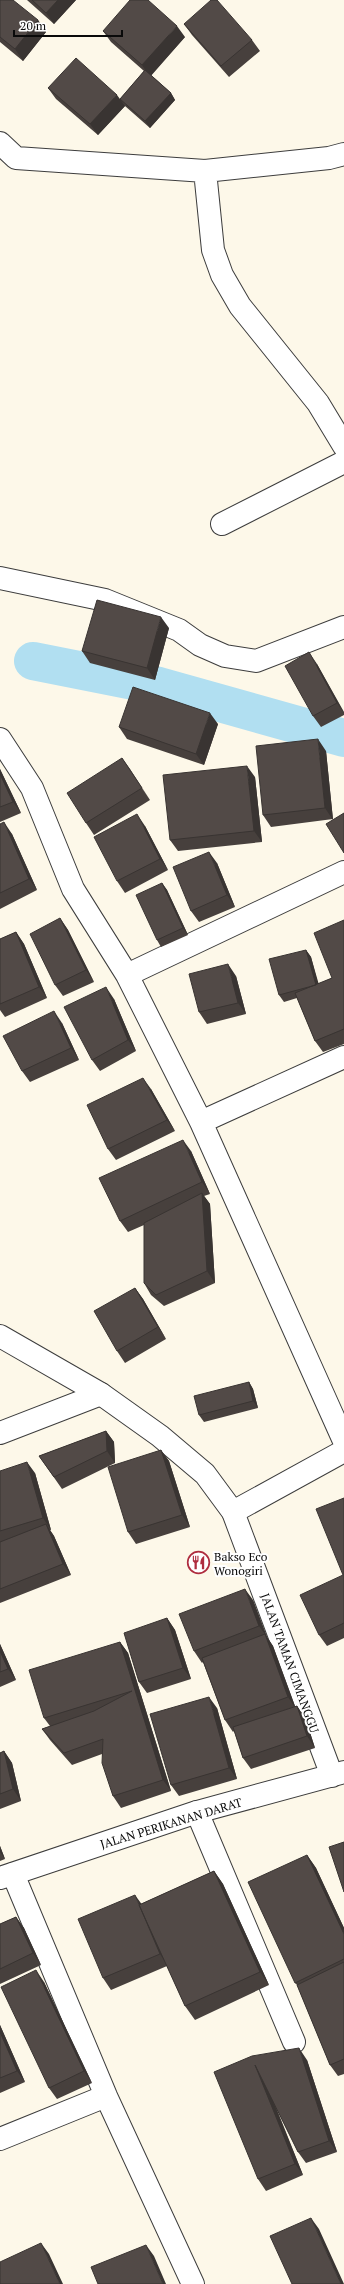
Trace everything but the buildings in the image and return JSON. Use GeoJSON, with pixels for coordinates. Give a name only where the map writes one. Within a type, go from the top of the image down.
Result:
{"type":"FeatureCollection","features":[{"type":"Feature","properties":{"kind":"street"},"geometry":{"type":"LineString","coordinates":[[0,143],[16,158],[205,171],[329,158],[344,154]]}},
{"type":"Feature","properties":{"kind":"street"},"geometry":{"type":"LineString","coordinates":[[205,171],[213,250],[222,275],[240,306],[318,403],[344,446]]}},
{"type":"Feature","properties":{"kind":"street"},"geometry":{"type":"LineString","coordinates":[[222,524],[344,462]]}},
{"type":"Feature","properties":{"kind":"street"},"geometry":{"type":"LineString","coordinates":[[0,578],[105,600],[179,630],[200,644],[225,656],[256,661],[344,627]]}},
{"type":"Feature","properties":{"kind":"street"},"geometry":{"type":"LineString","coordinates":[[0,739],[32,788],[74,889],[127,975],[201,1122],[344,1441]]}},
{"type":"Feature","properties":{"kind":"street"},"geometry":{"type":"LineString","coordinates":[[127,975],[344,872]]}},
{"type":"Feature","properties":{"kind":"street"},"geometry":{"type":"LineString","coordinates":[[201,1122],[344,1057]]}},
{"type":"Feature","properties":{"kind":"street","name":"JALAN TAMAN CIMANGGU"},"geometry":{"type":"LineString","coordinates":[[0,1336],[101,1394],[160,1436],[205,1474],[233,1512],[338,1774]]}},
{"type":"Feature","properties":{"kind":"street"},"geometry":{"type":"LineString","coordinates":[[0,1433],[101,1394]]}},
{"type":"Feature","properties":{"kind":"street"},"geometry":{"type":"LineString","coordinates":[[233,1512],[344,1451]]}},
{"type":"Feature","properties":{"kind":"street","name":"JALAN PERIKANAN DARAT"},"geometry":{"type":"LineString","coordinates":[[6,1876],[197,1812],[338,1774]]}},
{"type":"Feature","properties":{"kind":"street"},"geometry":{"type":"LineString","coordinates":[[197,1812],[294,2042]]}},
{"type":"Feature","properties":{"kind":"street"},"geometry":{"type":"LineString","coordinates":[[6,1876],[193,2284]]}},
{"type":"Feature","properties":{"kind":"street"},"geometry":{"type":"LineString","coordinates":[[0,2139],[106,2096]]}},
{"type":"Feature","properties":{"kind":"waterway"},"geometry":{"type":"LineString","coordinates":[[33,661],[159,686],[344,738]]}},
{"type":"Feature","properties":{"kind":"place","name":"Bakso Eco Wonogiri"},"geometry":{"type":"Point","coordinates":[199,1563]}}]}
